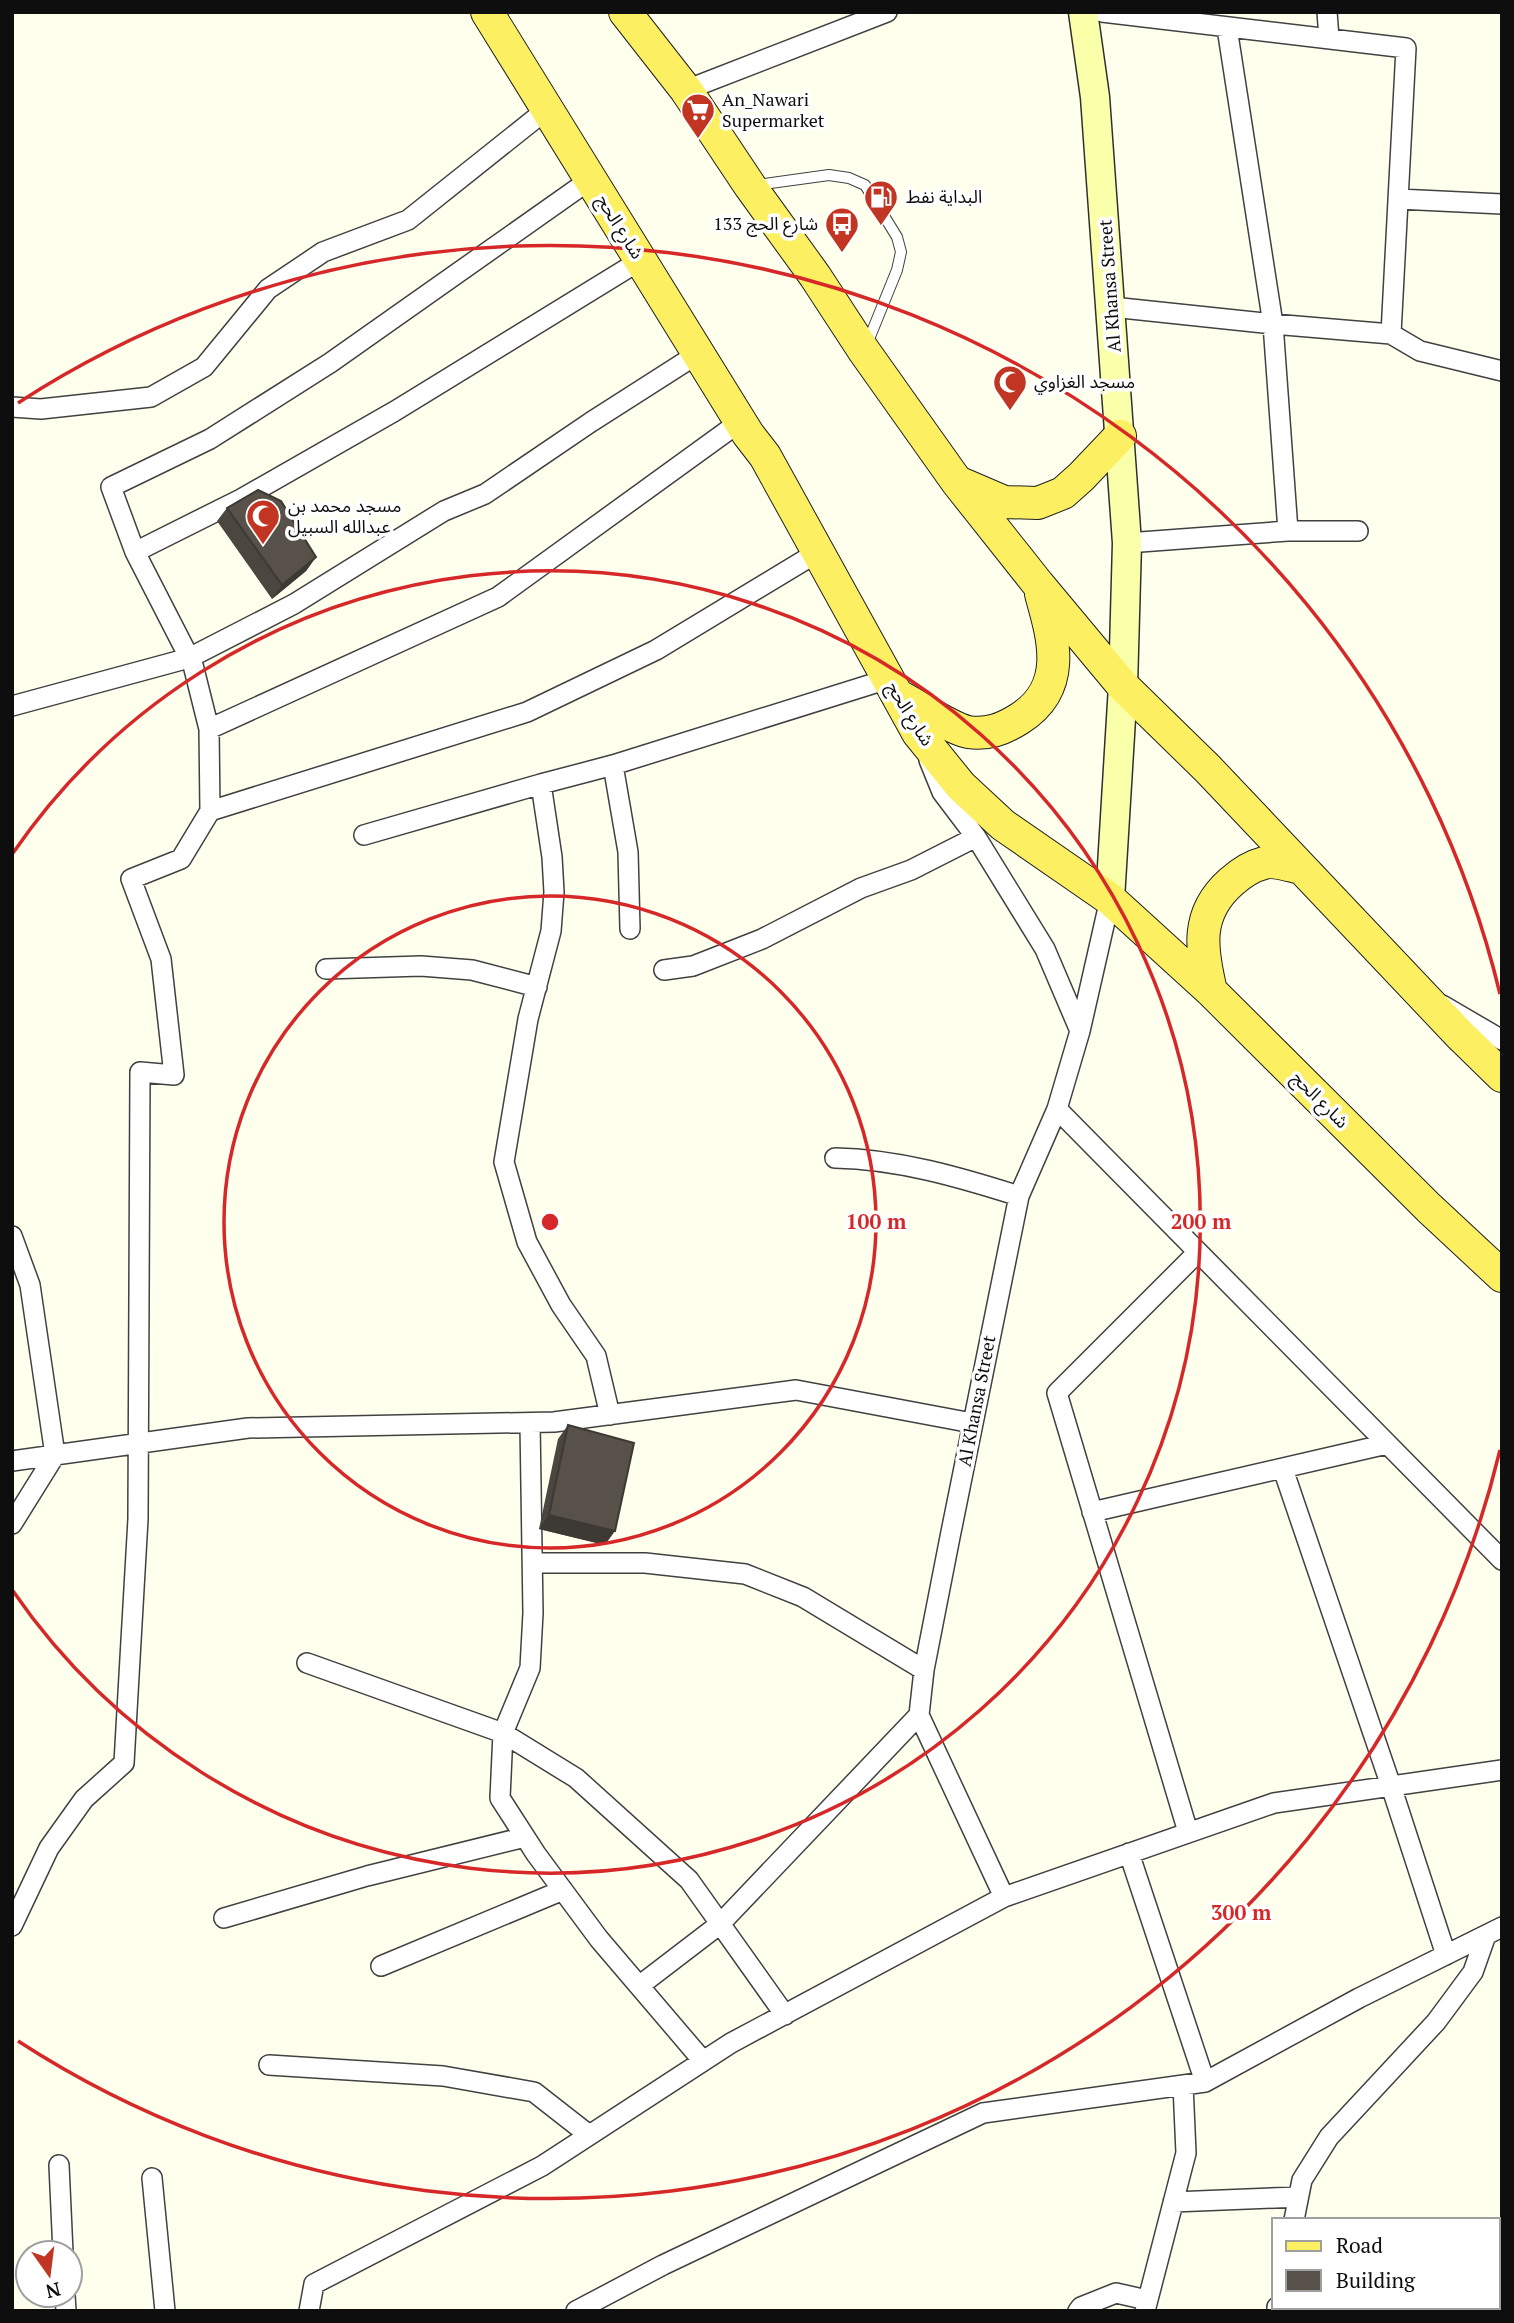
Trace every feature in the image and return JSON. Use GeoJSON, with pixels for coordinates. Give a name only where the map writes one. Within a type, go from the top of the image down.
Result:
{"type":"FeatureCollection","features":[{"type":"Feature","properties":{"kind":"main road","name":"شارع الحج"},"geometry":{"type":"LineString","coordinates":[[487,12],[765,456],[918,733],[961,786],[1003,825],[1110,899],[1211,991],[1429,1208],[1502,1276]]}},
{"type":"Feature","properties":{"kind":"main road"},"geometry":{"type":"LineString","coordinates":[[625,12],[686,90],[957,482],[1038,584],[1123,686],[1208,769],[1502,1076]]}},
{"type":"Feature","properties":{"kind":"main road"},"geometry":{"type":"LineString","coordinates":[[957,482],[1004,502],[1038,503],[1063,493],[1120,436]]}},
{"type":"Feature","properties":{"kind":"main road"},"geometry":{"type":"LineString","coordinates":[[892,687],[965,731],[985,733],[1002,730],[1026,715],[1041,700],[1052,682],[1054,648],[1038,584]]}},
{"type":"Feature","properties":{"kind":"main road"},"geometry":{"type":"LineString","coordinates":[[1211,991],[1203,957],[1203,932],[1208,912],[1218,894],[1240,875],[1265,862],[1301,867]]}},
{"type":"Feature","properties":{"kind":"street"},"geometry":{"type":"LineString","coordinates":[[686,90],[887,12]]}},
{"type":"Feature","properties":{"kind":"street","name":"Al Khansa Street"},"geometry":{"type":"LineString","coordinates":[[919,1715],[925,1670],[972,1423],[1019,1196],[1058,1109],[1080,1031],[1110,899],[1123,686],[1127,542],[1095,97],[1083,12]]}},
{"type":"Feature","properties":{"kind":"street"},"geometry":{"type":"LineString","coordinates":[[1102,12],[1406,48],[1391,334]]}},
{"type":"Feature","properties":{"kind":"street"},"geometry":{"type":"LineString","coordinates":[[1328,12],[1329,38]]}},
{"type":"Feature","properties":{"kind":"street"},"geometry":{"type":"LineString","coordinates":[[1227,28],[1273,324],[1288,531]]}},
{"type":"Feature","properties":{"kind":"street"},"geometry":{"type":"LineString","coordinates":[[12,407],[41,410],[151,397],[204,367],[268,289],[323,252],[408,220],[546,110]]}},
{"type":"Feature","properties":{"kind":"street"},"geometry":{"type":"LineString","coordinates":[[12,1926],[49,1848],[84,1798],[124,1763],[138,1519],[140,1072],[174,1075],[161,959],[131,879],[181,859],[210,811],[209,729],[192,665],[135,552],[111,486],[210,439],[330,363],[591,179]]}},
{"type":"Feature","properties":{"kind":"street"},"geometry":{"type":"LineString","coordinates":[[1398,199],[1502,204]]}},
{"type":"Feature","properties":{"kind":"street"},"geometry":{"type":"LineString","coordinates":[[135,552],[241,499],[383,418],[641,260]]}},
{"type":"Feature","properties":{"kind":"street"},"geometry":{"type":"LineString","coordinates":[[1112,307],[1391,334],[1420,351],[1502,371]]}},
{"type":"Feature","properties":{"kind":"street"},"geometry":{"type":"LineString","coordinates":[[12,706],[189,658],[294,604],[444,510],[485,494],[699,353]]}},
{"type":"Feature","properties":{"kind":"street"},"geometry":{"type":"LineString","coordinates":[[209,729],[498,597],[741,421]]}},
{"type":"Feature","properties":{"kind":"street"},"geometry":{"type":"LineString","coordinates":[[1127,542],[1288,531],[1358,531]]}},
{"type":"Feature","properties":{"kind":"street"},"geometry":{"type":"LineString","coordinates":[[210,811],[527,712],[656,650],[818,552]]}},
{"type":"Feature","properties":{"kind":"street"},"geometry":{"type":"LineString","coordinates":[[364,835],[892,687]]}},
{"type":"Feature","properties":{"kind":"street"},"geometry":{"type":"LineString","coordinates":[[918,733],[942,792],[976,838],[1045,949],[1080,1031]]}},
{"type":"Feature","properties":{"kind":"street"},"geometry":{"type":"LineString","coordinates":[[613,765],[628,852],[630,929]]}},
{"type":"Feature","properties":{"kind":"street"},"geometry":{"type":"LineString","coordinates":[[541,784],[552,857],[554,892],[551,931],[528,1019],[503,1162],[527,1242],[561,1305],[596,1356],[610,1415]]}},
{"type":"Feature","properties":{"kind":"street"},"geometry":{"type":"LineString","coordinates":[[664,970],[693,966],[762,939],[861,888],[911,870],[976,838]]}},
{"type":"Feature","properties":{"kind":"street"},"geometry":{"type":"LineString","coordinates":[[326,969],[421,966],[472,970],[537,987]]}},
{"type":"Feature","properties":{"kind":"street"},"geometry":{"type":"LineString","coordinates":[[1419,992],[1502,1040]]}},
{"type":"Feature","properties":{"kind":"street"},"geometry":{"type":"LineString","coordinates":[[1058,1109],[1502,1560]]}},
{"type":"Feature","properties":{"kind":"street"},"geometry":{"type":"LineString","coordinates":[[835,1158],[869,1158],[960,1177],[1019,1196]]}},
{"type":"Feature","properties":{"kind":"street"},"geometry":{"type":"LineString","coordinates":[[12,1236],[30,1285],[55,1455],[12,1524]]}},
{"type":"Feature","properties":{"kind":"street"},"geometry":{"type":"LineString","coordinates":[[1188,1832],[1057,1393],[1198,1252]]}},
{"type":"Feature","properties":{"kind":"street"},"geometry":{"type":"LineString","coordinates":[[12,1461],[247,1428],[554,1422],[796,1390],[972,1423]]}},
{"type":"Feature","properties":{"kind":"street"},"geometry":{"type":"LineString","coordinates":[[530,1423],[533,1563],[530,1668],[503,1734],[500,1798],[599,1939],[703,2062]]}},
{"type":"Feature","properties":{"kind":"street"},"geometry":{"type":"LineString","coordinates":[[1092,1512],[1387,1444]]}},
{"type":"Feature","properties":{"kind":"street"},"geometry":{"type":"LineString","coordinates":[[1283,1469],[1446,1955]]}},
{"type":"Feature","properties":{"kind":"street"},"geometry":{"type":"LineString","coordinates":[[533,1563],[645,1563],[745,1574],[803,1597],[925,1670]]}},
{"type":"Feature","properties":{"kind":"street"},"geometry":{"type":"LineString","coordinates":[[307,1663],[503,1734],[576,1778],[689,1880],[785,2015]]}},
{"type":"Feature","properties":{"kind":"street"},"geometry":{"type":"LineString","coordinates":[[639,1986],[720,1924],[919,1715],[1004,1897]]}},
{"type":"Feature","properties":{"kind":"street"},"geometry":{"type":"LineString","coordinates":[[309,2311],[314,2284],[542,2166],[731,2043],[1004,1897],[1274,1802],[1502,1770]]}},
{"type":"Feature","properties":{"kind":"street"},"geometry":{"type":"LineString","coordinates":[[224,1918],[368,1876],[525,1837]]}},
{"type":"Feature","properties":{"kind":"street"},"geometry":{"type":"LineString","coordinates":[[1129,1853],[1205,2082]]}},
{"type":"Feature","properties":{"kind":"street"},"geometry":{"type":"LineString","coordinates":[[381,1966],[563,1890]]}},
{"type":"Feature","properties":{"kind":"street"},"geometry":{"type":"LineString","coordinates":[[577,2311],[663,2265],[983,2113],[1205,2082],[1359,1998],[1494,1931]]}},
{"type":"Feature","properties":{"kind":"street"},"geometry":{"type":"LineString","coordinates":[[1294,2218],[1302,2180],[1329,2137],[1436,2022],[1473,1972],[1494,1931]]}},
{"type":"Feature","properties":{"kind":"street"},"geometry":{"type":"LineString","coordinates":[[269,2065],[443,2077],[534,2092],[589,2135]]}},
{"type":"Feature","properties":{"kind":"street"},"geometry":{"type":"LineString","coordinates":[[1078,2311],[1081,2307],[1116,2293],[1146,2306],[1186,2153],[1183,2085]]}},
{"type":"Feature","properties":{"kind":"street"},"geometry":{"type":"LineString","coordinates":[[59,2165],[62,2239]]}},
{"type":"Feature","properties":{"kind":"street"},"geometry":{"type":"LineString","coordinates":[[152,2178],[165,2311]]}},
{"type":"Feature","properties":{"kind":"street"},"geometry":{"type":"LineString","coordinates":[[1173,2202],[1298,2197]]}},
{"type":"Feature","properties":{"kind":"lane"},"geometry":{"type":"LineString","coordinates":[[750,186],[829,175],[849,178],[865,185],[897,237],[901,253],[897,270],[864,351]]}},
{"type":"Feature","properties":{"kind":"building","name":"مسجد محمد بن عبدالله السبيل"},"geometry":{"type":"Polygon","coordinates":[[[258,490],[281,501],[316,557],[282,585],[227,508],[258,490]]]}},
{"type":"Feature","properties":{"kind":"building"},"geometry":{"type":"Polygon","coordinates":[[[568,1425],[634,1443],[615,1531],[549,1515],[568,1425]]]}},
{"type":"Feature","properties":{"kind":"place","name":"An_Nawari Supermarket"},"geometry":{"type":"Point","coordinates":[698,140]}},
{"type":"Feature","properties":{"kind":"place","name":"البداية نفط"},"geometry":{"type":"Point","coordinates":[881,227]}},
{"type":"Feature","properties":{"kind":"place","name":"شارع الحج 133"},"geometry":{"type":"Point","coordinates":[842,254]}},
{"type":"Feature","properties":{"kind":"place","name":"مسجد الغزاوي"},"geometry":{"type":"Point","coordinates":[1010,412]}},
{"type":"Feature","properties":{"kind":"place","name":"مسجد محمد بن عبدالله السبيل"},"geometry":{"type":"Point","coordinates":[263,546]}}]}
